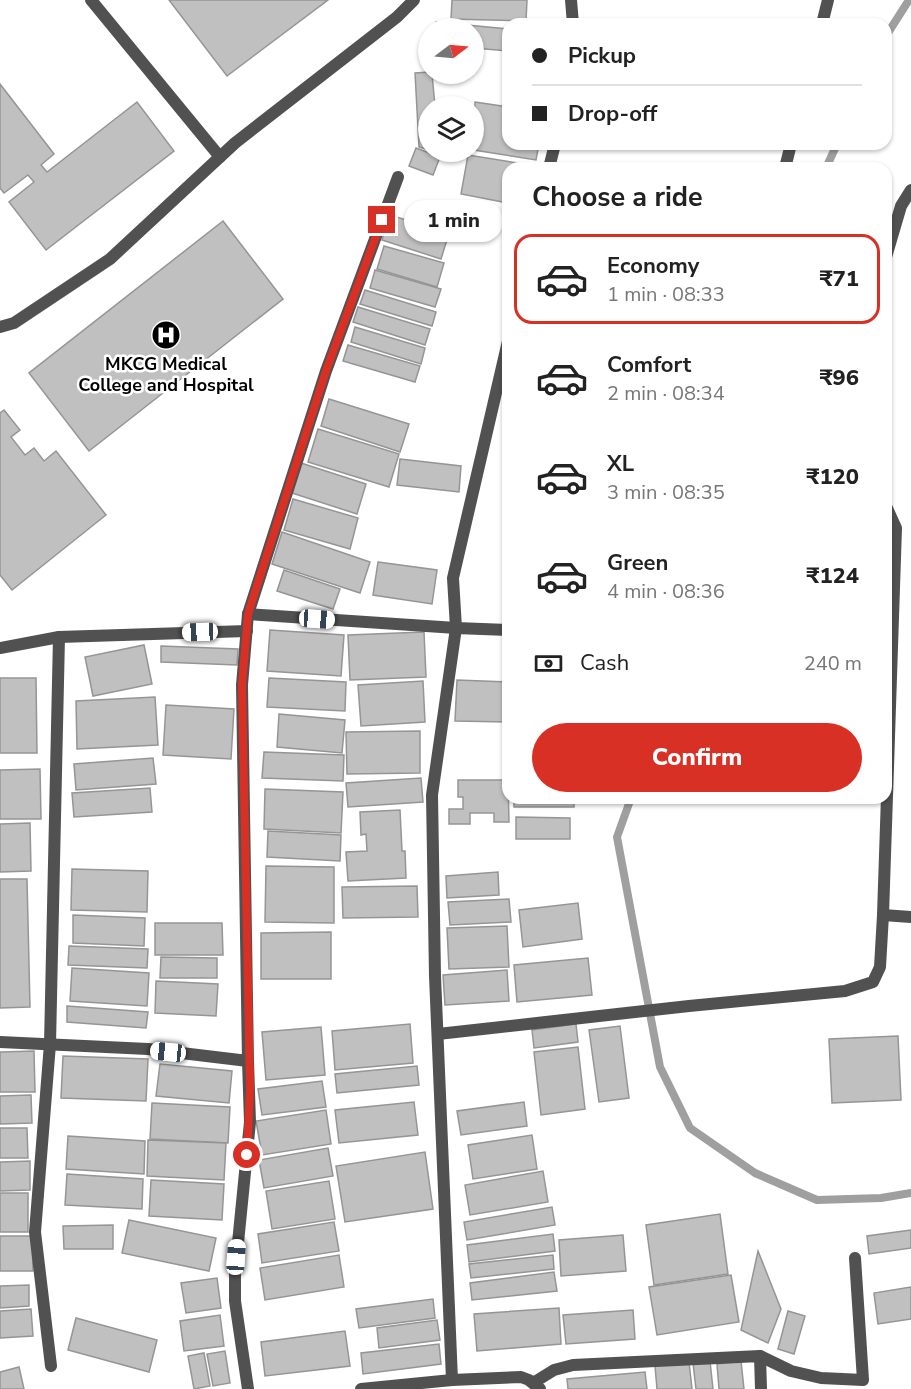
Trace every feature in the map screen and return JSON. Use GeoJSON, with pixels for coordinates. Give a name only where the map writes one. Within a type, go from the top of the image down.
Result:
{"type":"FeatureCollection","features":[{"type":"Feature","properties":{"kind":"street"},"geometry":{"type":"LineString","coordinates":[[91,0],[220,157]]}},
{"type":"Feature","properties":{"kind":"street"},"geometry":{"type":"LineString","coordinates":[[0,327],[14,323],[110,259],[234,143],[398,17],[414,0]]}},
{"type":"Feature","properties":{"kind":"street"},"geometry":{"type":"LineString","coordinates":[[571,0],[572,18]]}},
{"type":"Feature","properties":{"kind":"street"},"geometry":{"type":"LineString","coordinates":[[824,18],[828,0]]}},
{"type":"Feature","properties":{"kind":"street"},"geometry":{"type":"LineString","coordinates":[[248,1389],[235,1301],[235,1273],[249,1133],[242,685],[248,614],[326,371],[398,177]]}},
{"type":"Feature","properties":{"kind":"street"},"geometry":{"type":"LineString","coordinates":[[892,237],[901,206],[911,190]]}},
{"type":"Feature","properties":{"kind":"street"},"geometry":{"type":"LineString","coordinates":[[452,1380],[438,1034],[432,795],[456,628],[453,578],[502,368]]}},
{"type":"Feature","properties":{"kind":"street"},"geometry":{"type":"LineString","coordinates":[[892,519],[896,528],[892,647]]}},
{"type":"Feature","properties":{"kind":"street"},"geometry":{"type":"LineString","coordinates":[[248,614],[502,630]]}},
{"type":"Feature","properties":{"kind":"street"},"geometry":{"type":"LineString","coordinates":[[0,648],[59,637],[247,631]]}},
{"type":"Feature","properties":{"kind":"street"},"geometry":{"type":"LineString","coordinates":[[51,1366],[35,1233],[50,1044],[59,637]]}},
{"type":"Feature","properties":{"kind":"street"},"geometry":{"type":"LineString","coordinates":[[438,1034],[845,991],[873,982],[880,968],[887,804]]}},
{"type":"Feature","properties":{"kind":"street"},"geometry":{"type":"LineString","coordinates":[[883,915],[911,917]]}},
{"type":"Feature","properties":{"kind":"street"},"geometry":{"type":"LineString","coordinates":[[0,1042],[148,1049],[249,1061]]}},
{"type":"Feature","properties":{"kind":"street"},"geometry":{"type":"LineString","coordinates":[[361,1389],[510,1376],[534,1384],[554,1370],[573,1365],[760,1356],[791,1371],[811,1376],[863,1380],[855,1258]]}},
{"type":"Feature","properties":{"kind":"street"},"geometry":{"type":"LineString","coordinates":[[760,1356],[761,1389]]}},
{"type":"Feature","properties":{"kind":"building"},"geometry":{"type":"Polygon","coordinates":[[[169,0],[328,0],[227,76],[169,0]]]}},
{"type":"Feature","properties":{"kind":"building"},"geometry":{"type":"Polygon","coordinates":[[[452,0],[527,0],[526,18],[502,18],[502,20],[451,18],[452,0]]]}},
{"type":"Feature","properties":{"kind":"building"},"geometry":{"type":"Polygon","coordinates":[[[484,27],[502,28],[502,50],[484,49],[484,27]]]}},
{"type":"Feature","properties":{"kind":"building"},"geometry":{"type":"Polygon","coordinates":[[[415,73],[418,73],[418,84],[433,84],[434,96],[418,96],[418,128],[415,73]]]}},
{"type":"Feature","properties":{"kind":"building"},"geometry":{"type":"Polygon","coordinates":[[[0,84],[54,154],[41,165],[47,172],[137,102],[174,151],[46,250],[9,202],[34,182],[28,175],[4,193],[0,188],[0,84]]]}},
{"type":"Feature","properties":{"kind":"building"},"geometry":{"type":"Polygon","coordinates":[[[484,103],[502,106],[502,150],[538,150],[536,160],[484,152],[484,103]]]}},
{"type":"Feature","properties":{"kind":"building"},"geometry":{"type":"Polygon","coordinates":[[[416,148],[418,149],[418,162],[438,162],[433,175],[409,166],[416,148]]]}},
{"type":"Feature","properties":{"kind":"building"},"geometry":{"type":"Polygon","coordinates":[[[484,158],[511,162],[502,162],[502,202],[461,194],[467,162],[484,162],[484,158]]]}},
{"type":"Feature","properties":{"kind":"building"},"geometry":{"type":"Polygon","coordinates":[[[390,215],[449,233],[441,259],[382,240],[390,215]]]}},
{"type":"Feature","properties":{"kind":"building"},"geometry":{"type":"Polygon","coordinates":[[[223,221],[283,299],[89,451],[29,373],[223,221]]]}},
{"type":"Feature","properties":{"kind":"building"},"geometry":{"type":"Polygon","coordinates":[[[384,246],[444,263],[437,287],[377,269],[384,246]]]}},
{"type":"Feature","properties":{"kind":"building"},"geometry":{"type":"Polygon","coordinates":[[[375,270],[441,289],[435,307],[370,288],[375,270]]]}},
{"type":"Feature","properties":{"kind":"building"},"geometry":{"type":"Polygon","coordinates":[[[365,290],[436,312],[432,326],[360,304],[365,290]]]}},
{"type":"Feature","properties":{"kind":"building"},"geometry":{"type":"Polygon","coordinates":[[[358,307],[430,329],[425,345],[353,322],[358,307]]]}},
{"type":"Feature","properties":{"kind":"building"},"geometry":{"type":"Polygon","coordinates":[[[355,327],[425,348],[421,364],[351,342],[355,327]]]}},
{"type":"Feature","properties":{"kind":"building"},"geometry":{"type":"Polygon","coordinates":[[[348,345],[420,366],[415,382],[343,361],[348,345]]]}},
{"type":"Feature","properties":{"kind":"building"},"geometry":{"type":"Polygon","coordinates":[[[329,399],[409,424],[400,452],[321,426],[329,399]]]}},
{"type":"Feature","properties":{"kind":"building"},"geometry":{"type":"Polygon","coordinates":[[[4,410],[20,430],[11,437],[25,455],[34,448],[44,461],[56,451],[106,515],[12,590],[0,575],[0,413],[4,410]]]}},
{"type":"Feature","properties":{"kind":"building"},"geometry":{"type":"Polygon","coordinates":[[[318,429],[399,454],[389,487],[308,462],[318,429]]]}},
{"type":"Feature","properties":{"kind":"building"},"geometry":{"type":"Polygon","coordinates":[[[400,459],[461,466],[459,492],[397,485],[400,459]]]}},
{"type":"Feature","properties":{"kind":"building"},"geometry":{"type":"Polygon","coordinates":[[[301,463],[366,484],[357,514],[292,493],[301,463]]]}},
{"type":"Feature","properties":{"kind":"building"},"geometry":{"type":"Polygon","coordinates":[[[293,499],[358,518],[350,549],[284,530],[293,499]]]}},
{"type":"Feature","properties":{"kind":"building"},"geometry":{"type":"Polygon","coordinates":[[[282,532],[370,562],[360,593],[272,564],[282,532]]]}},
{"type":"Feature","properties":{"kind":"building"},"geometry":{"type":"Polygon","coordinates":[[[378,562],[437,570],[432,604],[373,595],[378,562]]]}},
{"type":"Feature","properties":{"kind":"building"},"geometry":{"type":"Polygon","coordinates":[[[284,570],[340,589],[333,609],[277,591],[284,570]]]}},
{"type":"Feature","properties":{"kind":"building"},"geometry":{"type":"Polygon","coordinates":[[[270,630],[344,635],[341,676],[267,671],[270,630]]]}},
{"type":"Feature","properties":{"kind":"building"},"geometry":{"type":"Polygon","coordinates":[[[424,632],[426,677],[350,680],[348,635],[424,632]]]}},
{"type":"Feature","properties":{"kind":"building"},"geometry":{"type":"Polygon","coordinates":[[[144,645],[152,684],[93,696],[85,657],[144,645]]]}},
{"type":"Feature","properties":{"kind":"building"},"geometry":{"type":"Polygon","coordinates":[[[161,646],[238,649],[237,665],[161,662],[161,646]]]}},
{"type":"Feature","properties":{"kind":"building"},"geometry":{"type":"Polygon","coordinates":[[[0,678],[36,678],[37,753],[0,753],[0,678]]]}},
{"type":"Feature","properties":{"kind":"building"},"geometry":{"type":"Polygon","coordinates":[[[269,678],[346,682],[345,711],[267,707],[269,678]]]}},
{"type":"Feature","properties":{"kind":"building"},"geometry":{"type":"Polygon","coordinates":[[[457,680],[502,682],[502,722],[455,721],[457,680]]]}},
{"type":"Feature","properties":{"kind":"building"},"geometry":{"type":"Polygon","coordinates":[[[423,681],[425,722],[361,726],[358,685],[423,681]]]}},
{"type":"Feature","properties":{"kind":"building"},"geometry":{"type":"Polygon","coordinates":[[[155,697],[158,745],[77,749],[76,701],[155,697]]]}},
{"type":"Feature","properties":{"kind":"building"},"geometry":{"type":"Polygon","coordinates":[[[166,705],[234,709],[231,759],[163,755],[166,705]]]}},
{"type":"Feature","properties":{"kind":"building"},"geometry":{"type":"Polygon","coordinates":[[[279,714],[345,720],[342,753],[277,747],[279,714]]]}},
{"type":"Feature","properties":{"kind":"building"},"geometry":{"type":"Polygon","coordinates":[[[420,731],[420,773],[347,774],[346,732],[420,731]]]}},
{"type":"Feature","properties":{"kind":"building"},"geometry":{"type":"Polygon","coordinates":[[[264,752],[344,755],[343,781],[262,778],[264,752]]]}},
{"type":"Feature","properties":{"kind":"building"},"geometry":{"type":"Polygon","coordinates":[[[153,758],[156,784],[76,790],[74,764],[153,758]]]}},
{"type":"Feature","properties":{"kind":"building"},"geometry":{"type":"Polygon","coordinates":[[[40,769],[41,819],[0,819],[0,770],[40,769]]]}},
{"type":"Feature","properties":{"kind":"building"},"geometry":{"type":"Polygon","coordinates":[[[421,778],[423,802],[348,807],[346,783],[421,778]]]}},
{"type":"Feature","properties":{"kind":"building"},"geometry":{"type":"Polygon","coordinates":[[[458,780],[502,780],[502,804],[509,804],[509,822],[494,822],[494,813],[470,813],[470,824],[449,824],[449,809],[463,809],[463,797],[458,797],[458,780]]]}},
{"type":"Feature","properties":{"kind":"building"},"geometry":{"type":"Polygon","coordinates":[[[150,788],[152,812],[74,817],[72,793],[150,788]]]}},
{"type":"Feature","properties":{"kind":"building"},"geometry":{"type":"Polygon","coordinates":[[[265,789],[343,792],[341,833],[264,829],[265,789]]]}},
{"type":"Feature","properties":{"kind":"building"},"geometry":{"type":"Polygon","coordinates":[[[514,804],[574,804],[574,807],[514,807],[514,804]]]}},
{"type":"Feature","properties":{"kind":"building"},"geometry":{"type":"Polygon","coordinates":[[[400,810],[406,878],[348,881],[346,852],[367,851],[366,834],[361,835],[360,812],[400,810]]]}},
{"type":"Feature","properties":{"kind":"building"},"geometry":{"type":"Polygon","coordinates":[[[516,817],[570,818],[570,839],[516,839],[516,817]]]}},
{"type":"Feature","properties":{"kind":"building"},"geometry":{"type":"Polygon","coordinates":[[[30,823],[31,871],[0,872],[0,824],[30,823]]]}},
{"type":"Feature","properties":{"kind":"building"},"geometry":{"type":"Polygon","coordinates":[[[268,831],[341,835],[340,861],[267,857],[268,831]]]}},
{"type":"Feature","properties":{"kind":"building"},"geometry":{"type":"Polygon","coordinates":[[[266,866],[334,867],[334,923],[265,922],[266,866]]]}},
{"type":"Feature","properties":{"kind":"building"},"geometry":{"type":"Polygon","coordinates":[[[72,869],[148,871],[147,912],[71,910],[72,869]]]}},
{"type":"Feature","properties":{"kind":"building"},"geometry":{"type":"Polygon","coordinates":[[[498,872],[499,895],[447,898],[446,876],[498,872]]]}},
{"type":"Feature","properties":{"kind":"building"},"geometry":{"type":"Polygon","coordinates":[[[0,879],[27,879],[30,1007],[0,1008],[0,879]]]}},
{"type":"Feature","properties":{"kind":"building"},"geometry":{"type":"Polygon","coordinates":[[[417,886],[418,917],[343,918],[342,887],[417,886]]]}},
{"type":"Feature","properties":{"kind":"building"},"geometry":{"type":"Polygon","coordinates":[[[509,899],[511,922],[450,925],[448,902],[509,899]]]}},
{"type":"Feature","properties":{"kind":"building"},"geometry":{"type":"Polygon","coordinates":[[[578,903],[582,939],[523,947],[519,910],[578,903]]]}},
{"type":"Feature","properties":{"kind":"building"},"geometry":{"type":"Polygon","coordinates":[[[73,915],[145,918],[144,946],[73,943],[73,915]]]}},
{"type":"Feature","properties":{"kind":"building"},"geometry":{"type":"Polygon","coordinates":[[[155,923],[222,923],[223,955],[155,955],[155,923]]]}},
{"type":"Feature","properties":{"kind":"building"},"geometry":{"type":"Polygon","coordinates":[[[507,926],[509,967],[449,969],[447,928],[507,926]]]}},
{"type":"Feature","properties":{"kind":"building"},"geometry":{"type":"Polygon","coordinates":[[[331,932],[331,979],[261,979],[261,933],[331,932]]]}},
{"type":"Feature","properties":{"kind":"building"},"geometry":{"type":"Polygon","coordinates":[[[69,946],[148,949],[147,968],[68,965],[69,946]]]}},
{"type":"Feature","properties":{"kind":"building"},"geometry":{"type":"Polygon","coordinates":[[[161,957],[217,958],[217,978],[160,978],[161,957]]]}},
{"type":"Feature","properties":{"kind":"building"},"geometry":{"type":"Polygon","coordinates":[[[588,958],[592,995],[517,1002],[514,965],[588,958]]]}},
{"type":"Feature","properties":{"kind":"building"},"geometry":{"type":"Polygon","coordinates":[[[72,968],[149,973],[147,1006],[70,1001],[72,968]]]}},
{"type":"Feature","properties":{"kind":"building"},"geometry":{"type":"Polygon","coordinates":[[[507,970],[509,1001],[445,1005],[443,975],[507,970]]]}},
{"type":"Feature","properties":{"kind":"building"},"geometry":{"type":"Polygon","coordinates":[[[156,981],[218,984],[216,1016],[155,1013],[156,981]]]}},
{"type":"Feature","properties":{"kind":"building"},"geometry":{"type":"Polygon","coordinates":[[[67,1006],[148,1012],[146,1028],[67,1022],[67,1006]]]}},
{"type":"Feature","properties":{"kind":"building"},"geometry":{"type":"Polygon","coordinates":[[[410,1024],[413,1063],[335,1070],[332,1031],[410,1024]]]}},
{"type":"Feature","properties":{"kind":"building"},"geometry":{"type":"Polygon","coordinates":[[[576,1024],[578,1042],[534,1048],[532,1030],[576,1024]]]}},
{"type":"Feature","properties":{"kind":"building"},"geometry":{"type":"Polygon","coordinates":[[[620,1026],[629,1098],[599,1102],[589,1030],[620,1026]]]}},
{"type":"Feature","properties":{"kind":"building"},"geometry":{"type":"Polygon","coordinates":[[[321,1027],[325,1075],[266,1080],[262,1032],[321,1027]]]}},
{"type":"Feature","properties":{"kind":"building"},"geometry":{"type":"Polygon","coordinates":[[[898,1036],[901,1100],[832,1103],[829,1039],[898,1036]]]}},
{"type":"Feature","properties":{"kind":"building"},"geometry":{"type":"Polygon","coordinates":[[[578,1047],[585,1109],[541,1115],[534,1052],[578,1047]]]}},
{"type":"Feature","properties":{"kind":"building"},"geometry":{"type":"Polygon","coordinates":[[[34,1051],[35,1092],[0,1092],[0,1052],[34,1051]]]}},
{"type":"Feature","properties":{"kind":"building"},"geometry":{"type":"Polygon","coordinates":[[[63,1056],[148,1059],[146,1101],[61,1098],[63,1056]]]}},
{"type":"Feature","properties":{"kind":"building"},"geometry":{"type":"Polygon","coordinates":[[[160,1064],[232,1071],[229,1103],[156,1096],[160,1064]]]}},
{"type":"Feature","properties":{"kind":"building"},"geometry":{"type":"Polygon","coordinates":[[[417,1066],[419,1085],[337,1093],[335,1074],[417,1066]]]}},
{"type":"Feature","properties":{"kind":"building"},"geometry":{"type":"Polygon","coordinates":[[[322,1081],[326,1107],[262,1115],[258,1089],[322,1081]]]}},
{"type":"Feature","properties":{"kind":"building"},"geometry":{"type":"Polygon","coordinates":[[[31,1095],[32,1123],[0,1124],[0,1096],[31,1095]]]}},
{"type":"Feature","properties":{"kind":"building"},"geometry":{"type":"Polygon","coordinates":[[[414,1102],[418,1135],[339,1143],[335,1110],[414,1102]]]}},
{"type":"Feature","properties":{"kind":"building"},"geometry":{"type":"Polygon","coordinates":[[[524,1102],[527,1126],[461,1135],[457,1111],[524,1102]]]}},
{"type":"Feature","properties":{"kind":"building"},"geometry":{"type":"Polygon","coordinates":[[[152,1103],[230,1107],[228,1143],[150,1139],[152,1103]]]}},
{"type":"Feature","properties":{"kind":"building"},"geometry":{"type":"Polygon","coordinates":[[[326,1110],[331,1144],[262,1155],[256,1121],[326,1110]]]}},
{"type":"Feature","properties":{"kind":"building"},"geometry":{"type":"Polygon","coordinates":[[[0,1128],[27,1128],[28,1158],[0,1158],[0,1128]]]}},
{"type":"Feature","properties":{"kind":"building"},"geometry":{"type":"Polygon","coordinates":[[[532,1135],[537,1169],[473,1179],[468,1145],[532,1135]]]}},
{"type":"Feature","properties":{"kind":"building"},"geometry":{"type":"Polygon","coordinates":[[[68,1136],[145,1141],[144,1174],[66,1169],[68,1136]]]}},
{"type":"Feature","properties":{"kind":"building"},"geometry":{"type":"Polygon","coordinates":[[[148,1140],[226,1143],[224,1180],[147,1176],[148,1140]]]}},
{"type":"Feature","properties":{"kind":"building"},"geometry":{"type":"Polygon","coordinates":[[[328,1148],[333,1176],[264,1188],[259,1160],[328,1148]]]}},
{"type":"Feature","properties":{"kind":"building"},"geometry":{"type":"Polygon","coordinates":[[[425,1152],[433,1209],[345,1222],[336,1166],[425,1152]]]}},
{"type":"Feature","properties":{"kind":"building"},"geometry":{"type":"Polygon","coordinates":[[[30,1161],[30,1190],[0,1191],[0,1162],[30,1161]]]}},
{"type":"Feature","properties":{"kind":"building"},"geometry":{"type":"Polygon","coordinates":[[[543,1171],[548,1202],[470,1215],[465,1185],[543,1171]]]}},
{"type":"Feature","properties":{"kind":"building"},"geometry":{"type":"Polygon","coordinates":[[[67,1174],[143,1179],[142,1209],[65,1205],[67,1174]]]}},
{"type":"Feature","properties":{"kind":"building"},"geometry":{"type":"Polygon","coordinates":[[[151,1180],[224,1184],[222,1220],[149,1216],[151,1180]]]}},
{"type":"Feature","properties":{"kind":"building"},"geometry":{"type":"Polygon","coordinates":[[[329,1181],[335,1219],[272,1229],[266,1191],[329,1181]]]}},
{"type":"Feature","properties":{"kind":"building"},"geometry":{"type":"Polygon","coordinates":[[[0,1193],[28,1193],[28,1232],[0,1232],[0,1193]]]}},
{"type":"Feature","properties":{"kind":"building"},"geometry":{"type":"Polygon","coordinates":[[[552,1207],[555,1225],[467,1240],[464,1222],[552,1207]]]}},
{"type":"Feature","properties":{"kind":"building"},"geometry":{"type":"Polygon","coordinates":[[[720,1214],[728,1274],[654,1285],[646,1225],[720,1214]]]}},
{"type":"Feature","properties":{"kind":"building"},"geometry":{"type":"Polygon","coordinates":[[[129,1220],[216,1238],[209,1271],[122,1253],[129,1220]]]}},
{"type":"Feature","properties":{"kind":"building"},"geometry":{"type":"Polygon","coordinates":[[[334,1222],[339,1251],[262,1263],[258,1234],[334,1222]]]}},
{"type":"Feature","properties":{"kind":"building"},"geometry":{"type":"Polygon","coordinates":[[[113,1225],[113,1249],[64,1249],[63,1226],[113,1225]]]}},
{"type":"Feature","properties":{"kind":"building"},"geometry":{"type":"Polygon","coordinates":[[[911,1230],[911,1248],[869,1254],[867,1236],[911,1230]]]}},
{"type":"Feature","properties":{"kind":"building"},"geometry":{"type":"Polygon","coordinates":[[[553,1234],[555,1251],[469,1262],[467,1245],[553,1234]]]}},
{"type":"Feature","properties":{"kind":"building"},"geometry":{"type":"Polygon","coordinates":[[[623,1235],[626,1271],[561,1276],[559,1240],[623,1235]]]}},
{"type":"Feature","properties":{"kind":"building"},"geometry":{"type":"Polygon","coordinates":[[[0,1236],[32,1236],[33,1271],[0,1271],[0,1236]]]}},
{"type":"Feature","properties":{"kind":"building"},"geometry":{"type":"Polygon","coordinates":[[[758,1251],[781,1309],[768,1343],[741,1330],[758,1251]]]}},
{"type":"Feature","properties":{"kind":"building"},"geometry":{"type":"Polygon","coordinates":[[[339,1255],[344,1287],[265,1300],[260,1268],[339,1255]]]}},
{"type":"Feature","properties":{"kind":"building"},"geometry":{"type":"Polygon","coordinates":[[[553,1255],[554,1269],[471,1278],[469,1264],[553,1255]]]}},
{"type":"Feature","properties":{"kind":"building"},"geometry":{"type":"Polygon","coordinates":[[[554,1272],[557,1291],[472,1300],[470,1283],[554,1272]]]}},
{"type":"Feature","properties":{"kind":"building"},"geometry":{"type":"Polygon","coordinates":[[[731,1275],[739,1322],[657,1335],[649,1287],[731,1275]]]}},
{"type":"Feature","properties":{"kind":"building"},"geometry":{"type":"Polygon","coordinates":[[[217,1278],[221,1308],[186,1313],[181,1283],[217,1278]]]}},
{"type":"Feature","properties":{"kind":"building"},"geometry":{"type":"Polygon","coordinates":[[[29,1285],[29,1306],[0,1308],[0,1286],[29,1285]]]}},
{"type":"Feature","properties":{"kind":"building"},"geometry":{"type":"Polygon","coordinates":[[[911,1287],[911,1319],[878,1324],[874,1293],[911,1287]]]}},
{"type":"Feature","properties":{"kind":"building"},"geometry":{"type":"Polygon","coordinates":[[[433,1299],[435,1318],[359,1328],[356,1309],[433,1299]]]}},
{"type":"Feature","properties":{"kind":"building"},"geometry":{"type":"Polygon","coordinates":[[[559,1308],[561,1344],[477,1351],[474,1314],[559,1308]]]}},
{"type":"Feature","properties":{"kind":"building"},"geometry":{"type":"Polygon","coordinates":[[[31,1309],[33,1336],[0,1338],[0,1311],[31,1309]]]}},
{"type":"Feature","properties":{"kind":"building"},"geometry":{"type":"Polygon","coordinates":[[[633,1310],[635,1339],[566,1344],[563,1315],[633,1310]]]}},
{"type":"Feature","properties":{"kind":"building"},"geometry":{"type":"Polygon","coordinates":[[[788,1311],[805,1316],[794,1354],[778,1349],[788,1311]]]}},
{"type":"Feature","properties":{"kind":"building"},"geometry":{"type":"Polygon","coordinates":[[[220,1315],[224,1346],[184,1351],[180,1321],[220,1315]]]}},
{"type":"Feature","properties":{"kind":"building"},"geometry":{"type":"Polygon","coordinates":[[[76,1318],[157,1340],[149,1372],[68,1350],[76,1318]]]}},
{"type":"Feature","properties":{"kind":"building"},"geometry":{"type":"Polygon","coordinates":[[[437,1320],[440,1340],[379,1348],[377,1328],[437,1320]]]}},
{"type":"Feature","properties":{"kind":"building"},"geometry":{"type":"Polygon","coordinates":[[[345,1331],[350,1366],[265,1376],[261,1342],[345,1331]]]}},
{"type":"Feature","properties":{"kind":"building"},"geometry":{"type":"Polygon","coordinates":[[[439,1344],[441,1364],[363,1374],[361,1353],[439,1344]]]}},
{"type":"Feature","properties":{"kind":"building"},"geometry":{"type":"Polygon","coordinates":[[[225,1351],[230,1383],[213,1386],[207,1354],[225,1351]]]}},
{"type":"Feature","properties":{"kind":"building"},"geometry":{"type":"Polygon","coordinates":[[[204,1353],[210,1386],[194,1389],[188,1356],[204,1353]]]}},
{"type":"Feature","properties":{"kind":"building"},"geometry":{"type":"Polygon","coordinates":[[[710,1361],[713,1389],[696,1389],[693,1363],[710,1361]]]}},
{"type":"Feature","properties":{"kind":"building"},"geometry":{"type":"Polygon","coordinates":[[[741,1361],[744,1389],[719,1389],[717,1364],[741,1361]]]}},
{"type":"Feature","properties":{"kind":"building"},"geometry":{"type":"Polygon","coordinates":[[[689,1362],[692,1389],[657,1389],[655,1366],[689,1362]]]}},
{"type":"Feature","properties":{"kind":"building"},"geometry":{"type":"Polygon","coordinates":[[[19,1367],[24,1389],[0,1389],[0,1372],[19,1367]]]}},
{"type":"Feature","properties":{"kind":"building"},"geometry":{"type":"Polygon","coordinates":[[[645,1372],[647,1389],[568,1389],[567,1379],[645,1372]]]}},
{"type":"Feature","properties":{"kind":"waterway"},"geometry":{"type":"LineString","coordinates":[[892,27],[909,0]]}},
{"type":"Feature","properties":{"kind":"waterway"},"geometry":{"type":"LineString","coordinates":[[829,162],[834,150]]}},
{"type":"Feature","properties":{"kind":"waterway"},"geometry":{"type":"LineString","coordinates":[[629,804],[617,837],[660,1067],[690,1128],[755,1173],[817,1200],[881,1198],[911,1193]]}},
{"type":"Feature","properties":{"kind":"place","name":"MKCG Medical College and Hospital"},"geometry":{"type":"Point","coordinates":[166,335]}},
{"type":"Feature","properties":{"kind":"route"},"geometry":{"type":"LineString","coordinates":[[247,1155],[250,1089],[242,685],[248,614],[326,371],[382,220]]}}]}
